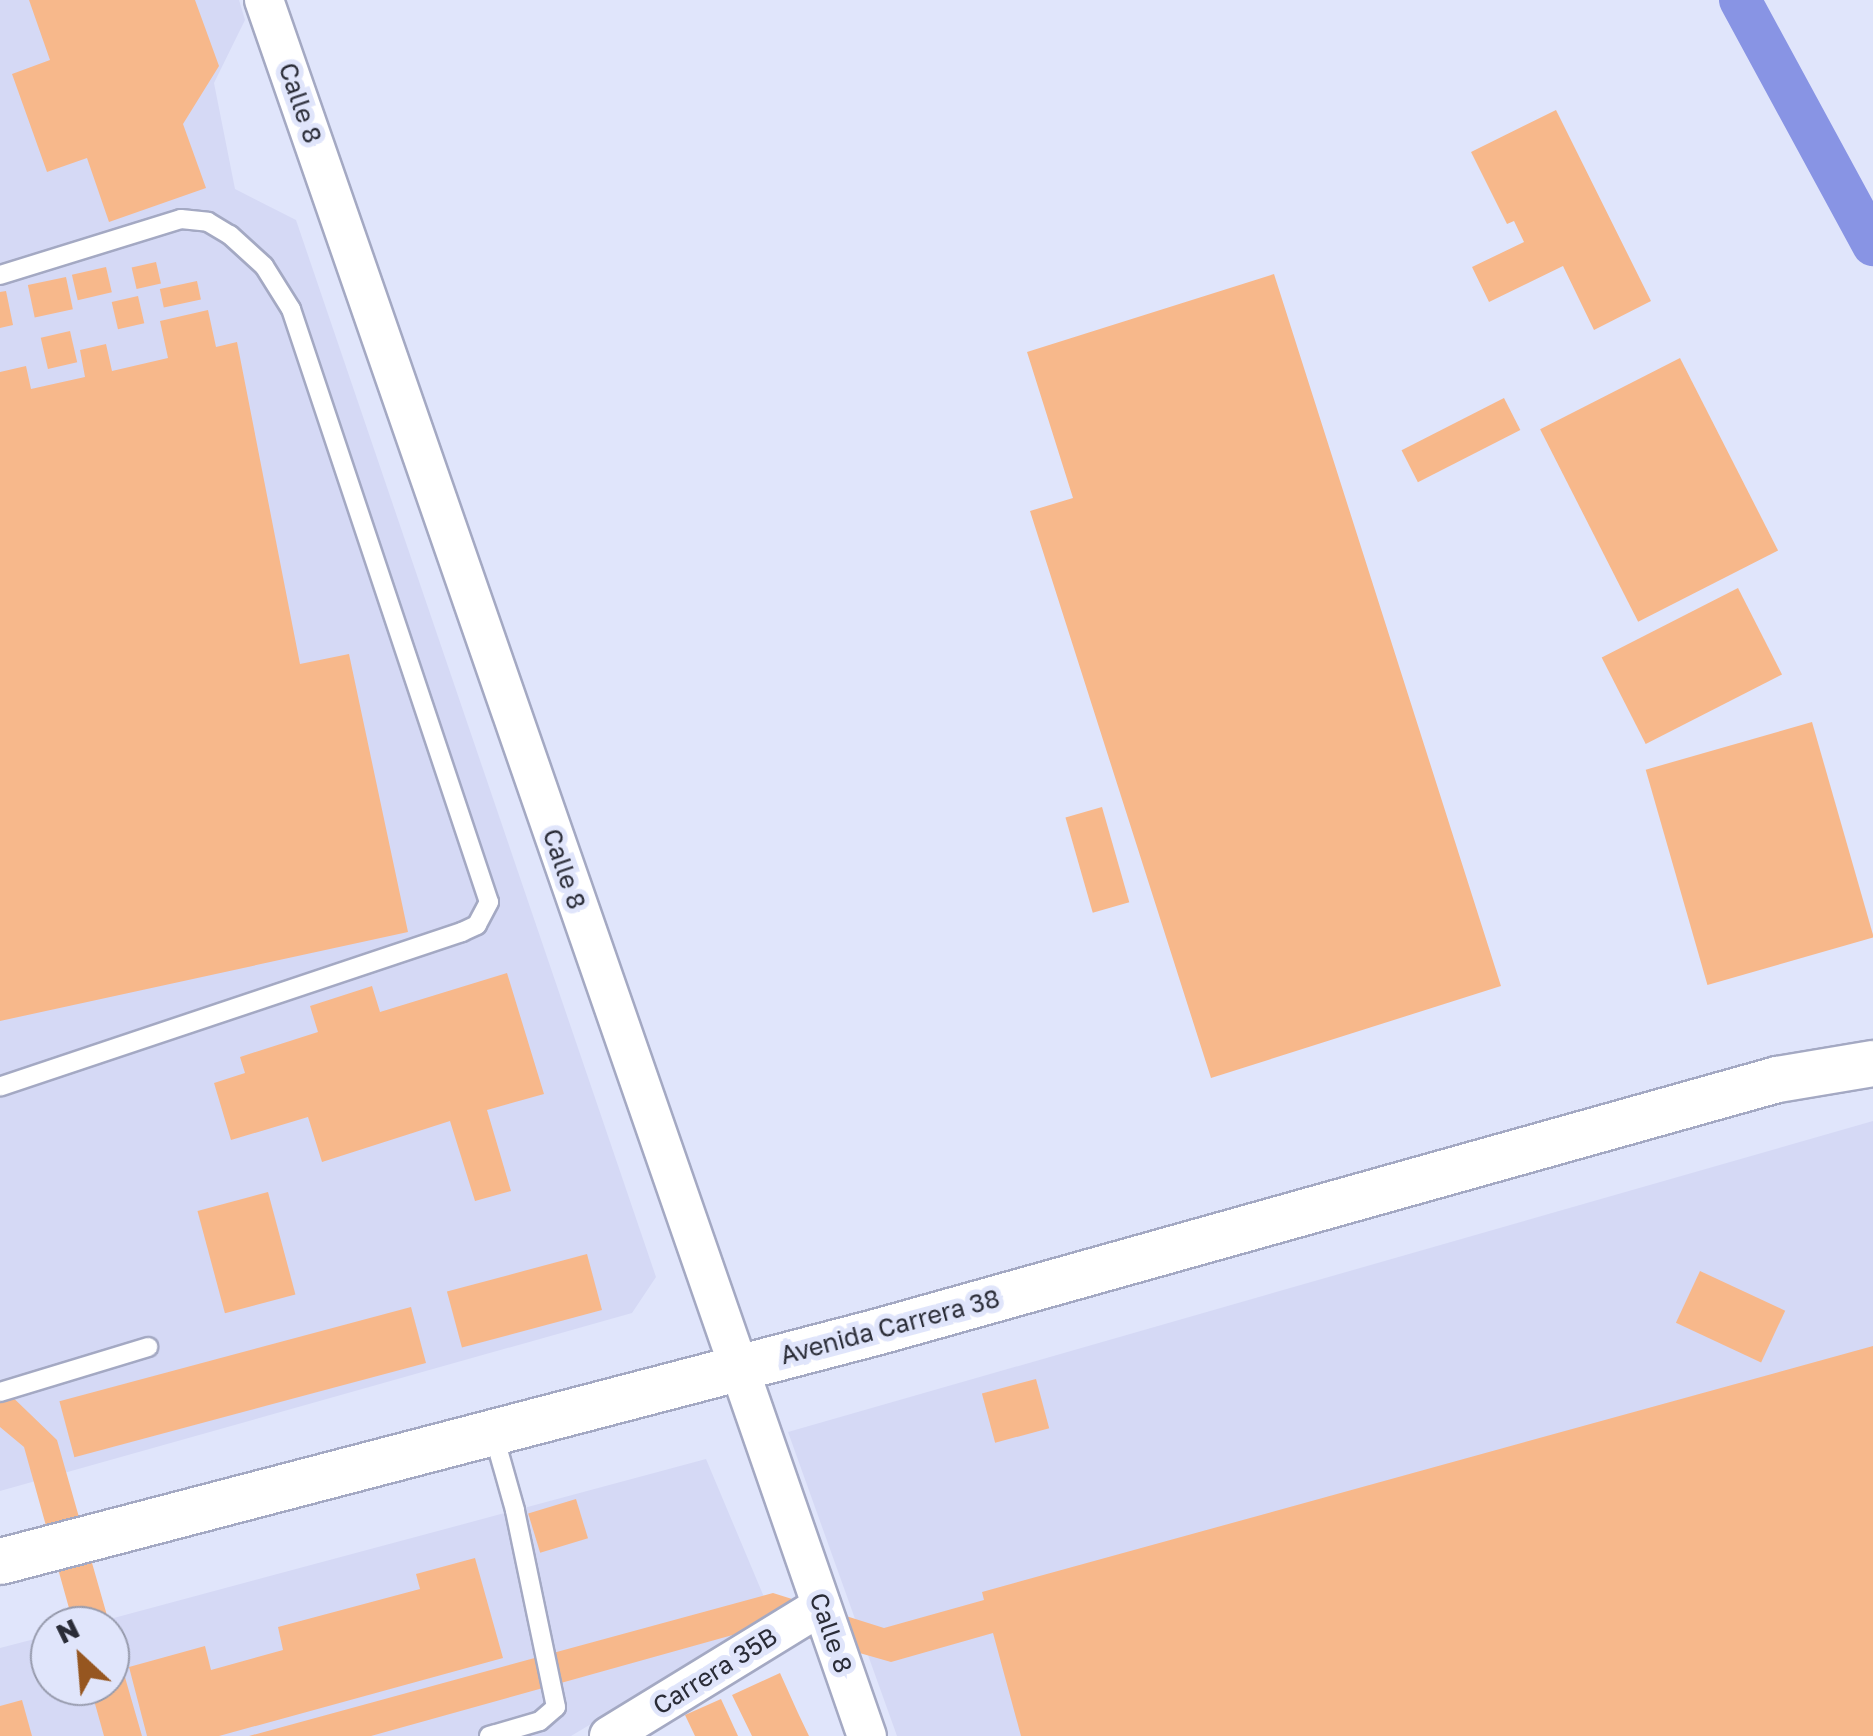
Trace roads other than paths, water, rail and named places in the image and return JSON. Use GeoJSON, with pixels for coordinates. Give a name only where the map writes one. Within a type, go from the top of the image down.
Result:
{"type":"FeatureCollection","features":[{"type":"Feature","properties":{"kind":"street","name":"Calle 8"},"geometry":{"type":"LineString","coordinates":[[264,0],[867,1736]]}},
{"type":"Feature","properties":{"kind":"street","name":"Avenida Carrera 38"},"geometry":{"type":"LineString","coordinates":[[1777,1079],[1873,1034]]}},
{"type":"Feature","properties":{"kind":"street","name":"Avenida Carrera 38"},"geometry":{"type":"LineString","coordinates":[[0,1561],[736,1368],[1777,1079],[1873,1063]]}},
{"type":"Feature","properties":{"kind":"street","name":"Carrera 35B"},"geometry":{"type":"LineString","coordinates":[[610,1736],[822,1606]]}},
{"type":"Feature","properties":{"kind":"lane"},"geometry":{"type":"LineString","coordinates":[[0,274],[181,219],[219,229],[264,266],[291,309],[489,902],[477,926],[462,932],[0,1087]]}},
{"type":"Feature","properties":{"kind":"lane"},"geometry":{"type":"LineString","coordinates":[[0,1392],[148,1347]]}},
{"type":"Feature","properties":{"kind":"lane"},"geometry":{"type":"LineString","coordinates":[[488,1736],[540,1721],[556,1707],[515,1510],[492,1432]]}},
{"type":"Feature","properties":{"kind":"waterway"},"geometry":{"type":"LineString","coordinates":[[1740,0],[1873,245]]}}]}
